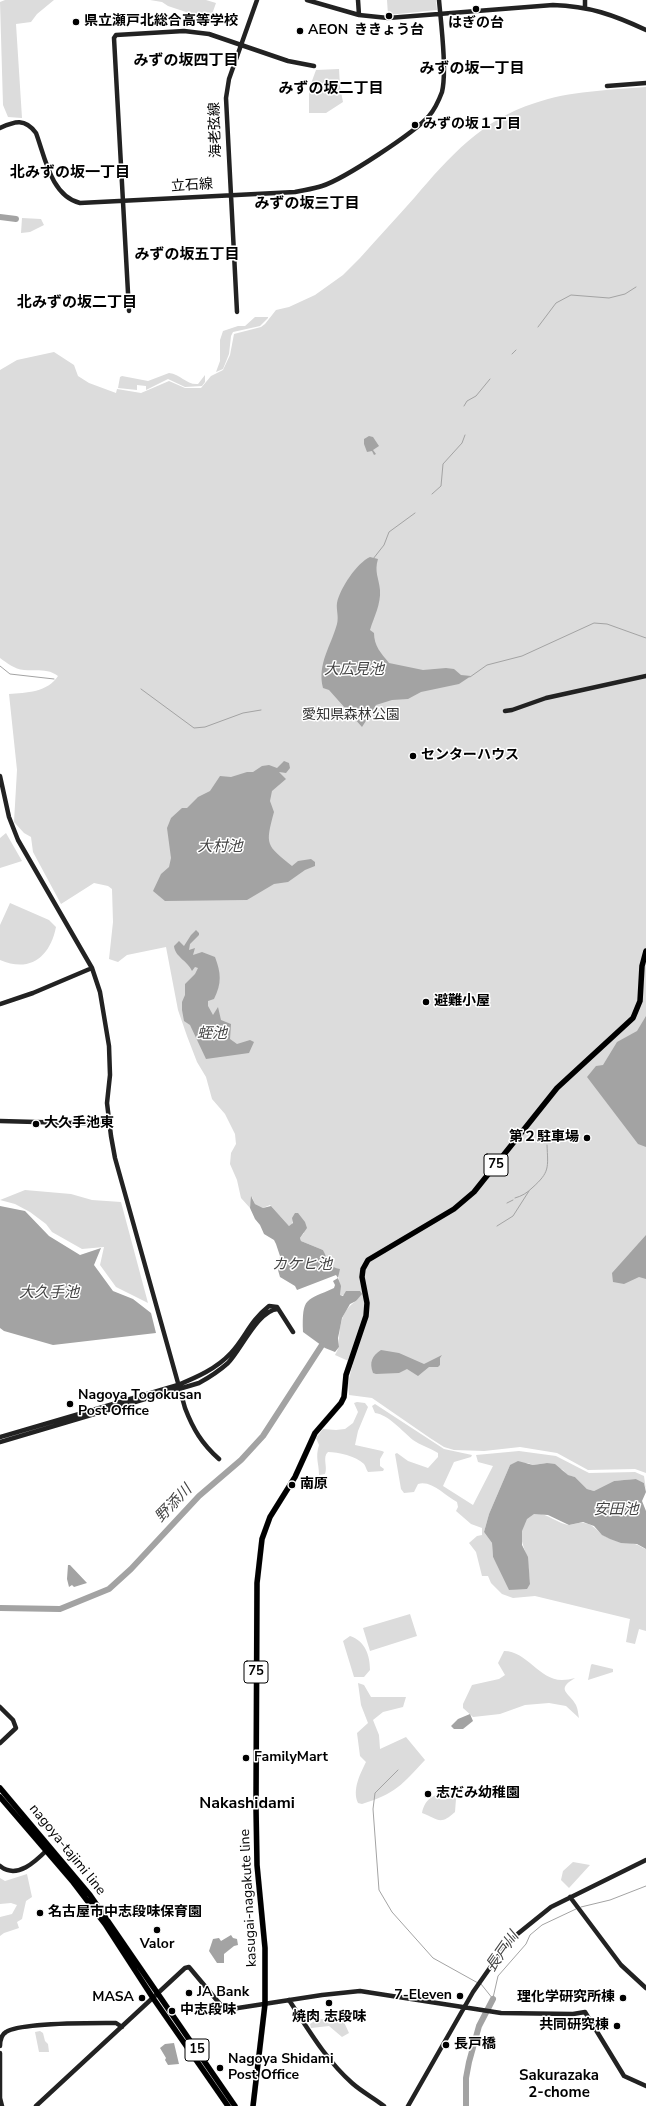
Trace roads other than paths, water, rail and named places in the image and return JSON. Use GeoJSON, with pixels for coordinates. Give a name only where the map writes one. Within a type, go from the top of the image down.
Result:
{"type":"FeatureCollection","features":[{"type":"Feature","properties":{"kind":"main road","name":"kasugai-nagakute line"},"geometry":{"type":"LineString","coordinates":[[252,2106],[265,2004],[265,1948],[257,1864],[257,1582],[262,1539],[266,1528],[295,1477],[315,1433],[341,1403],[344,1397],[346,1375],[366,1314],[362,1277],[363,1269],[368,1260],[448,1212],[466,1199],[486,1178],[557,1088],[633,1018],[640,1001],[642,966],[646,951]]}},
{"type":"Feature","properties":{"kind":"main road","name":"nagoya-tajimi line"},"geometry":{"type":"LineString","coordinates":[[0,1788],[48,1849]]}},
{"type":"Feature","properties":{"kind":"main road","name":"nagoya-tajimi line"},"geometry":{"type":"LineString","coordinates":[[0,1797],[90,1896],[228,2106]]}},
{"type":"Feature","properties":{"kind":"main road","name":"nagoya-tajimi line"},"geometry":{"type":"LineString","coordinates":[[156,1996],[235,2106]]}},
{"type":"Feature","properties":{"kind":"street","name":"海老弦線"},"geometry":{"type":"LineString","coordinates":[[237,312],[226,98],[229,79],[257,0]]}},
{"type":"Feature","properties":{"kind":"street"},"geometry":{"type":"LineString","coordinates":[[307,0],[359,15],[388,18],[553,5],[585,8],[615,15],[646,30]]}},
{"type":"Feature","properties":{"kind":"street"},"geometry":{"type":"LineString","coordinates":[[358,0],[359,15]]}},
{"type":"Feature","properties":{"kind":"street","name":"立石線"},"geometry":{"type":"LineString","coordinates":[[0,128],[16,121],[25,122],[31,126],[36,133],[57,186],[67,199],[80,203],[295,192],[323,186],[342,177],[419,126],[434,109],[442,90],[439,0]]}},
{"type":"Feature","properties":{"kind":"street"},"geometry":{"type":"LineString","coordinates":[[585,0],[585,8]]}},
{"type":"Feature","properties":{"kind":"street"},"geometry":{"type":"LineString","coordinates":[[129,310],[114,38],[116,35],[184,31],[209,34],[301,64],[314,66]]}},
{"type":"Feature","properties":{"kind":"street"},"geometry":{"type":"LineString","coordinates":[[607,86],[646,83]]}},
{"type":"Feature","properties":{"kind":"street"},"geometry":{"type":"LineString","coordinates":[[505,711],[546,698],[646,676]]}},
{"type":"Feature","properties":{"kind":"street"},"geometry":{"type":"LineString","coordinates":[[0,776],[8,817],[18,840],[92,968],[100,992],[109,1046],[109,1124],[116,1158],[178,1385],[196,1433],[204,1444],[219,1459]]}},
{"type":"Feature","properties":{"kind":"street"},"geometry":{"type":"LineString","coordinates":[[0,1004],[33,993],[92,968]]}},
{"type":"Feature","properties":{"kind":"street"},"geometry":{"type":"LineString","coordinates":[[0,1121],[109,1124]]}},
{"type":"Feature","properties":{"kind":"street"},"geometry":{"type":"LineString","coordinates":[[0,1437],[178,1385],[214,1368],[231,1353],[245,1331],[261,1312],[269,1306],[274,1305],[278,1309],[293,1332]]}},
{"type":"Feature","properties":{"kind":"street"},"geometry":{"type":"LineString","coordinates":[[0,1442],[180,1390],[199,1383],[221,1369],[237,1353],[258,1321],[270,1311],[278,1309]]}},
{"type":"Feature","properties":{"kind":"street"},"geometry":{"type":"LineString","coordinates":[[0,1707],[13,1720],[16,1728],[0,1743]]}},
{"type":"Feature","properties":{"kind":"street"},"geometry":{"type":"LineString","coordinates":[[0,1866],[8,1871],[17,1872],[48,1849]]}},
{"type":"Feature","properties":{"kind":"street"},"geometry":{"type":"LineString","coordinates":[[408,2106],[479,1985],[500,1952],[515,1936],[551,1907],[646,1860]]}},
{"type":"Feature","properties":{"kind":"street"},"geometry":{"type":"LineString","coordinates":[[570,1897],[621,1965],[646,1988]]}},
{"type":"Feature","properties":{"kind":"street"},"geometry":{"type":"LineString","coordinates":[[36,2106],[185,1968],[190,1967],[223,2010],[289,2000],[360,1992],[512,2014],[573,2014],[584,2012],[624,2076],[646,2086]]}},
{"type":"Feature","properties":{"kind":"street"},"geometry":{"type":"LineString","coordinates":[[289,2000],[309,2032],[333,2064],[353,2084],[384,2106]]}},
{"type":"Feature","properties":{"kind":"street"},"geometry":{"type":"LineString","coordinates":[[0,2046],[1,2037],[5,2032],[22,2028],[70,2023],[116,2023],[122,2027]]}},
{"type":"Feature","properties":{"kind":"street"},"geometry":{"type":"LineString","coordinates":[[0,2053],[0,2098],[2,2106]]}},
{"type":"Feature","properties":{"kind":"water"},"geometry":{"type":"Polygon","coordinates":[[[369,436],[373,437],[379,446],[373,450],[376,454],[374,455],[372,451],[367,452],[364,444],[364,439],[369,436]]]}},
{"type":"Feature","properties":{"kind":"water","name":"大広見池"},"geometry":{"type":"Polygon","coordinates":[[[370,557],[378,559],[377,571],[380,595],[370,630],[374,633],[375,642],[378,649],[389,663],[423,670],[446,668],[454,669],[461,675],[471,676],[459,684],[421,692],[408,699],[392,700],[376,705],[362,727],[329,690],[323,688],[322,671],[323,663],[337,624],[337,603],[339,597],[345,583],[355,570],[370,557]]]}},
{"type":"Feature","properties":{"kind":"water","name":"大村池"},"geometry":{"type":"Polygon","coordinates":[[[284,761],[289,763],[290,768],[286,773],[279,772],[286,779],[272,791],[270,801],[274,812],[269,831],[270,844],[277,853],[292,866],[298,861],[311,859],[315,862],[315,866],[305,870],[288,882],[274,884],[247,900],[165,901],[153,891],[161,874],[169,867],[171,858],[167,828],[171,818],[182,808],[187,808],[198,797],[210,791],[220,776],[231,777],[247,772],[253,772],[262,766],[269,765],[277,768],[284,761]]]}},
{"type":"Feature","properties":{"kind":"water","name":"蛭池"},"geometry":{"type":"Polygon","coordinates":[[[196,930],[199,935],[190,944],[189,950],[195,948],[193,955],[202,952],[215,957],[220,978],[217,993],[214,999],[208,1001],[208,1006],[213,1015],[218,1007],[221,1020],[231,1024],[230,1039],[237,1044],[250,1040],[254,1042],[249,1053],[206,1059],[190,1025],[184,1021],[182,1002],[185,995],[185,984],[195,974],[198,968],[195,967],[192,971],[188,964],[179,956],[174,946],[179,941],[184,946],[196,930]]]}},
{"type":"Feature","properties":{"kind":"water"},"geometry":{"type":"Polygon","coordinates":[[[646,1016],[646,1147],[638,1144],[587,1077],[596,1066],[603,1065],[617,1042],[637,1031],[646,1016]]]}},
{"type":"Feature","properties":{"kind":"water","name":"カケヒ池"},"geometry":{"type":"Polygon","coordinates":[[[251,1196],[255,1204],[263,1208],[271,1206],[289,1226],[293,1223],[292,1218],[295,1213],[298,1213],[305,1222],[307,1228],[300,1238],[301,1241],[323,1250],[331,1264],[340,1269],[338,1278],[336,1275],[297,1290],[295,1286],[280,1277],[278,1270],[280,1256],[276,1244],[274,1240],[264,1234],[260,1225],[255,1219],[250,1208],[251,1196]]]}},
{"type":"Feature","properties":{"kind":"water","name":"大久手池"},"geometry":{"type":"Polygon","coordinates":[[[0,1206],[25,1211],[49,1236],[80,1255],[101,1248],[94,1265],[113,1291],[133,1299],[151,1313],[156,1333],[53,1345],[4,1331],[0,1328],[0,1206]]]}},
{"type":"Feature","properties":{"kind":"water"},"geometry":{"type":"Polygon","coordinates":[[[646,1235],[646,1279],[639,1277],[624,1284],[613,1282],[612,1273],[646,1235]]]}},
{"type":"Feature","properties":{"kind":"water","name":"カケヒ池"},"geometry":{"type":"Polygon","coordinates":[[[338,1278],[341,1286],[340,1295],[343,1296],[346,1291],[360,1291],[362,1294],[356,1301],[350,1304],[342,1318],[338,1338],[339,1347],[335,1352],[325,1348],[303,1332],[303,1312],[308,1301],[317,1295],[334,1288],[335,1285],[333,1281],[338,1278]]]}},
{"type":"Feature","properties":{"kind":"water"},"geometry":{"type":"Polygon","coordinates":[[[381,1350],[399,1353],[424,1364],[442,1355],[440,1358],[440,1365],[438,1367],[429,1367],[418,1376],[407,1369],[399,1373],[376,1374],[373,1373],[371,1362],[373,1357],[381,1350]]]}},
{"type":"Feature","properties":{"kind":"water","name":"安田池"},"geometry":{"type":"Polygon","coordinates":[[[518,1461],[533,1465],[547,1463],[555,1464],[568,1475],[575,1477],[587,1489],[594,1491],[614,1481],[636,1479],[644,1483],[646,1492],[642,1501],[646,1511],[646,1549],[637,1544],[621,1543],[610,1539],[602,1535],[594,1526],[583,1522],[569,1525],[548,1515],[534,1514],[527,1519],[522,1531],[522,1545],[528,1557],[530,1584],[527,1589],[509,1590],[493,1557],[492,1543],[484,1532],[489,1514],[510,1465],[518,1461]]]}},
{"type":"Feature","properties":{"kind":"water"},"geometry":{"type":"Polygon","coordinates":[[[68,1565],[70,1565],[87,1583],[74,1587],[72,1585],[69,1587],[67,1579],[68,1565]]]}},
{"type":"Feature","properties":{"kind":"water"},"geometry":{"type":"Polygon","coordinates":[[[470,1714],[473,1721],[463,1729],[454,1729],[451,1726],[458,1719],[470,1714]]]}},
{"type":"Feature","properties":{"kind":"water"},"geometry":{"type":"Polygon","coordinates":[[[231,1935],[233,1938],[237,1939],[238,1945],[234,1946],[224,1954],[224,1963],[217,1963],[209,1951],[213,1939],[219,1938],[221,1941],[231,1935]]]}},
{"type":"Feature","properties":{"kind":"water"},"geometry":{"type":"Polygon","coordinates":[[[174,2043],[179,2064],[168,2065],[160,2048],[165,2044],[174,2043]]]}},
{"type":"Feature","properties":{"kind":"waterway"},"geometry":{"type":"LineString","coordinates":[[0,217],[16,219]]}},
{"type":"Feature","properties":{"kind":"waterway"},"geometry":{"type":"LineString","coordinates":[[538,327],[556,303],[571,295],[609,298],[625,294],[636,287]]}},
{"type":"Feature","properties":{"kind":"waterway"},"geometry":{"type":"LineString","coordinates":[[512,354],[516,350]]}},
{"type":"Feature","properties":{"kind":"waterway"},"geometry":{"type":"LineString","coordinates":[[464,406],[467,401],[476,396],[490,379]]}},
{"type":"Feature","properties":{"kind":"waterway"},"geometry":{"type":"LineString","coordinates":[[432,494],[441,486],[443,464],[462,443],[465,435]]}},
{"type":"Feature","properties":{"kind":"waterway"},"geometry":{"type":"LineString","coordinates":[[373,559],[384,545],[389,532],[415,513]]}},
{"type":"Feature","properties":{"kind":"waterway"},"geometry":{"type":"LineString","coordinates":[[470,677],[487,665],[522,656],[594,623],[607,624],[646,638]]}},
{"type":"Feature","properties":{"kind":"waterway"},"geometry":{"type":"LineString","coordinates":[[0,666],[10,674],[54,679]]}},
{"type":"Feature","properties":{"kind":"waterway"},"geometry":{"type":"LineString","coordinates":[[141,689],[194,728],[205,727],[243,713],[261,710]]}},
{"type":"Feature","properties":{"kind":"waterway"},"geometry":{"type":"LineString","coordinates":[[515,1198],[528,1191],[542,1178],[547,1169],[547,1145]]}},
{"type":"Feature","properties":{"kind":"waterway"},"geometry":{"type":"LineString","coordinates":[[497,1226],[513,1216],[529,1191]]}},
{"type":"Feature","properties":{"kind":"waterway"},"geometry":{"type":"LineString","coordinates":[[507,1203],[513,1200]]}},
{"type":"Feature","properties":{"kind":"waterway","name":"野添川"},"geometry":{"type":"LineString","coordinates":[[0,1608],[60,1609],[109,1589],[131,1569],[199,1496],[241,1460],[263,1436],[322,1345]]}},
{"type":"Feature","properties":{"kind":"waterway"},"geometry":{"type":"LineString","coordinates":[[398,1770],[375,1793],[373,1809],[379,1890],[392,1912],[433,1958],[478,1983]]}},
{"type":"Feature","properties":{"kind":"waterway","name":"長戸川"},"geometry":{"type":"LineString","coordinates":[[581,1907],[610,1900],[646,1886]]}},
{"type":"Feature","properties":{"kind":"waterway","name":"長戸川"},"geometry":{"type":"LineString","coordinates":[[493,1998],[498,1976],[526,1944],[530,1935],[542,1925],[576,1909]]}},
{"type":"Feature","properties":{"kind":"waterway"},"geometry":{"type":"LineString","coordinates":[[481,1984],[493,1999]]}},
{"type":"Feature","properties":{"kind":"waterway","name":"長戸川"},"geometry":{"type":"LineString","coordinates":[[466,2106],[466,2078],[469,2062],[479,2026],[493,1999]]}},
{"type":"Feature","properties":{"kind":"place","name":"はぎの台"},"geometry":{"type":"Point","coordinates":[476,9]}},
{"type":"Feature","properties":{"kind":"place","name":"ききょう台"},"geometry":{"type":"Point","coordinates":[389,16]}},
{"type":"Feature","properties":{"kind":"place","name":"県立瀬戸北総合高等学校"},"geometry":{"type":"Point","coordinates":[76,22]}},
{"type":"Feature","properties":{"kind":"place","name":"AEON"},"geometry":{"type":"Point","coordinates":[300,31]}},
{"type":"Feature","properties":{"kind":"place","name":"みずの坂１丁目"},"geometry":{"type":"Point","coordinates":[415,125]}},
{"type":"Feature","properties":{"kind":"place","name":"センターハウス"},"geometry":{"type":"Point","coordinates":[413,756]}},
{"type":"Feature","properties":{"kind":"place","name":"避難小屋"},"geometry":{"type":"Point","coordinates":[426,1002]}},
{"type":"Feature","properties":{"kind":"place","name":"大久手池東"},"geometry":{"type":"Point","coordinates":[36,1124]}},
{"type":"Feature","properties":{"kind":"place","name":"第２駐車場"},"geometry":{"type":"Point","coordinates":[587,1138]}},
{"type":"Feature","properties":{"kind":"place","name":"Nagoya Togokusan Post Office"},"geometry":{"type":"Point","coordinates":[70,1404]}},
{"type":"Feature","properties":{"kind":"place","name":"南原"},"geometry":{"type":"Point","coordinates":[292,1485]}},
{"type":"Feature","properties":{"kind":"place","name":"FamilyMart"},"geometry":{"type":"Point","coordinates":[246,1758]}},
{"type":"Feature","properties":{"kind":"place","name":"志だみ幼稚園"},"geometry":{"type":"Point","coordinates":[428,1794]}},
{"type":"Feature","properties":{"kind":"place","name":"名古屋市中志段味保育園"},"geometry":{"type":"Point","coordinates":[40,1913]}},
{"type":"Feature","properties":{"kind":"place","name":"Valor"},"geometry":{"type":"Point","coordinates":[157,1930]}},
{"type":"Feature","properties":{"kind":"place","name":"JA Bank"},"geometry":{"type":"Point","coordinates":[189,1993]}},
{"type":"Feature","properties":{"kind":"place","name":"7-Eleven"},"geometry":{"type":"Point","coordinates":[460,1996]}},
{"type":"Feature","properties":{"kind":"place","name":"MASA"},"geometry":{"type":"Point","coordinates":[142,1998]}},
{"type":"Feature","properties":{"kind":"place","name":"理化学研究所棟"},"geometry":{"type":"Point","coordinates":[623,1998]}},
{"type":"Feature","properties":{"kind":"place","name":"焼肉 志段味"},"geometry":{"type":"Point","coordinates":[329,2003]}},
{"type":"Feature","properties":{"kind":"place","name":"中志段味"},"geometry":{"type":"Point","coordinates":[172,2011]}},
{"type":"Feature","properties":{"kind":"place","name":"共同研究棟"},"geometry":{"type":"Point","coordinates":[617,2026]}},
{"type":"Feature","properties":{"kind":"place","name":"長戸橋"},"geometry":{"type":"Point","coordinates":[446,2045]}},
{"type":"Feature","properties":{"kind":"place","name":"Nagoya Shidami Post Office"},"geometry":{"type":"Point","coordinates":[220,2068]}},
{"type":"Feature","properties":{"kind":"district","name":"みずの坂四丁目"},"geometry":{"type":"Point","coordinates":[186,61]}},
{"type":"Feature","properties":{"kind":"district","name":"みずの坂一丁目"},"geometry":{"type":"Point","coordinates":[472,69]}},
{"type":"Feature","properties":{"kind":"district","name":"みずの坂二丁目"},"geometry":{"type":"Point","coordinates":[331,89]}},
{"type":"Feature","properties":{"kind":"district","name":"北みずの坂一丁目"},"geometry":{"type":"Point","coordinates":[70,173]}},
{"type":"Feature","properties":{"kind":"district","name":"みずの坂三丁目"},"geometry":{"type":"Point","coordinates":[307,204]}},
{"type":"Feature","properties":{"kind":"district","name":"みずの坂五丁目"},"geometry":{"type":"Point","coordinates":[187,255]}},
{"type":"Feature","properties":{"kind":"district","name":"北みずの坂二丁目"},"geometry":{"type":"Point","coordinates":[77,303]}},
{"type":"Feature","properties":{"kind":"district","name":"Nakashidami"},"geometry":{"type":"Point","coordinates":[247,1804]}},
{"type":"Feature","properties":{"kind":"district","name":"Sakurazaka 2-chome"},"geometry":{"type":"Point","coordinates":[559,2084]}},
{"type":"Feature","properties":{"kind":"park label","name":"愛知県森林公園"},"geometry":{"type":"Point","coordinates":[351,716]}}]}
